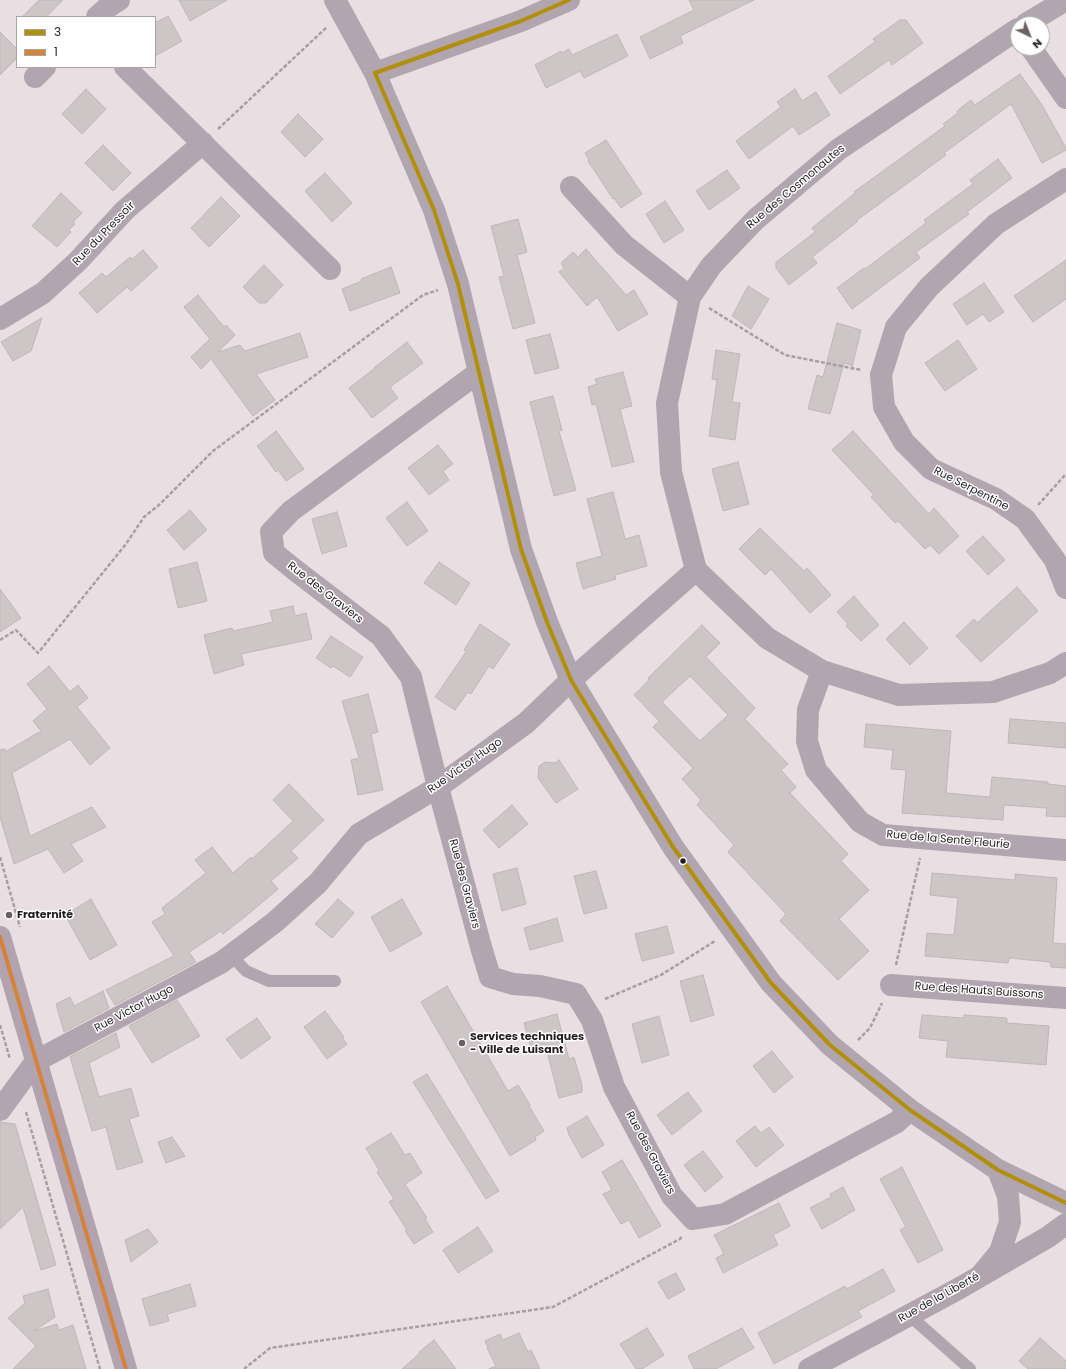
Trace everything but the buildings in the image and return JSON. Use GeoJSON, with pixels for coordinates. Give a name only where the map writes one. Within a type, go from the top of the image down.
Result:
{"type":"FeatureCollection","features":[{"type":"Feature","properties":{"kind":"main road"},"geometry":{"type":"LineString","coordinates":[[0,937],[126,1369]]}},
{"type":"Feature","properties":{"kind":"main road","name":"Rue de la Liberté"},"geometry":{"type":"LineString","coordinates":[[809,1369],[982,1274],[1066,1224]]}},
{"type":"Feature","properties":{"kind":"street"},"geometry":{"type":"LineString","coordinates":[[374,73],[521,22],[569,0]]}},
{"type":"Feature","properties":{"kind":"street"},"geometry":{"type":"LineString","coordinates":[[1039,16],[1066,0]]}},
{"type":"Feature","properties":{"kind":"street"},"geometry":{"type":"LineString","coordinates":[[339,6],[374,73],[434,210],[458,284],[521,549],[547,622],[571,680],[673,847],[771,983],[830,1046],[910,1110],[998,1170],[1066,1203]]}},
{"type":"Feature","properties":{"kind":"street","name":"Rue des Cosmonautes"},"geometry":{"type":"LineString","coordinates":[[696,570],[671,472],[667,403],[690,297],[711,266],[756,219],[838,149],[1010,34]]}},
{"type":"Feature","properties":{"kind":"street"},"geometry":{"type":"LineString","coordinates":[[1037,56],[1066,98]]}},
{"type":"Feature","properties":{"kind":"street"},"geometry":{"type":"LineString","coordinates":[[126,68],[330,268]]}},
{"type":"Feature","properties":{"kind":"street","name":"Rue du Pressoir"},"geometry":{"type":"LineString","coordinates":[[0,319],[43,293],[78,261],[125,210],[202,142]]}},
{"type":"Feature","properties":{"kind":"street","name":"Rue Serpentine"},"geometry":{"type":"LineString","coordinates":[[1066,180],[996,224],[929,287],[896,327],[881,374],[884,406],[904,442],[931,469],[996,499],[1025,519],[1055,560],[1066,588]]}},
{"type":"Feature","properties":{"kind":"street"},"geometry":{"type":"LineString","coordinates":[[571,187],[624,245],[690,297]]}},
{"type":"Feature","properties":{"kind":"street","name":"Rue des Graviers"},"geometry":{"type":"LineString","coordinates":[[479,372],[291,511],[270,532],[274,553],[381,636],[411,677],[480,947],[490,977],[513,984],[540,986],[576,994],[592,1020],[614,1087],[672,1196],[693,1219]]}},
{"type":"Feature","properties":{"kind":"street"},"geometry":{"type":"LineString","coordinates":[[696,570],[767,638],[822,671],[899,695],[993,692],[1050,673],[1066,663]]}},
{"type":"Feature","properties":{"kind":"street","name":"Rue Victor Hugo"},"geometry":{"type":"LineString","coordinates":[[36,1061],[187,982],[222,962],[275,922],[318,883],[359,834],[438,787],[526,723],[571,680],[696,570]]}},
{"type":"Feature","properties":{"kind":"street","name":"Rue de la Sente Fleurie"},"geometry":{"type":"LineString","coordinates":[[822,671],[808,710],[808,741],[816,770],[860,822],[882,835],[1066,850]]}},
{"type":"Feature","properties":{"kind":"street","name":"Rue des Hauts Buissons"},"geometry":{"type":"LineString","coordinates":[[891,985],[1066,998]]}},
{"type":"Feature","properties":{"kind":"street"},"geometry":{"type":"LineString","coordinates":[[0,1110],[36,1061]]}},
{"type":"Feature","properties":{"kind":"street"},"geometry":{"type":"LineString","coordinates":[[693,1219],[725,1214],[897,1122],[910,1110]]}},
{"type":"Feature","properties":{"kind":"street"},"geometry":{"type":"LineString","coordinates":[[982,1274],[1000,1252],[1010,1222],[1008,1196],[998,1170]]}},
{"type":"Feature","properties":{"kind":"lane"},"geometry":{"type":"LineString","coordinates":[[231,955],[246,971],[269,981],[336,981]]}},
{"type":"Feature","properties":{"kind":"lane"},"geometry":{"type":"LineString","coordinates":[[909,1315],[970,1369]]}},
{"type":"Feature","properties":{"kind":"path"},"geometry":{"type":"LineString","coordinates":[[202,142],[339,6]]}},
{"type":"Feature","properties":{"kind":"path"},"geometry":{"type":"LineString","coordinates":[[0,640],[16,630],[38,653],[126,544],[144,517],[160,504],[212,451],[424,295],[458,284]]}},
{"type":"Feature","properties":{"kind":"path"},"geometry":{"type":"LineString","coordinates":[[690,297],[785,355],[881,374]]}},
{"type":"Feature","properties":{"kind":"path"},"geometry":{"type":"LineString","coordinates":[[1025,519],[1066,474]]}},
{"type":"Feature","properties":{"kind":"path"},"geometry":{"type":"LineString","coordinates":[[842,1056],[870,1028],[891,985],[924,838]]}},
{"type":"Feature","properties":{"kind":"path"},"geometry":{"type":"LineString","coordinates":[[585,1008],[661,975],[732,930]]}},
{"type":"Feature","properties":{"kind":"path"},"geometry":{"type":"LineString","coordinates":[[0,1025],[100,1369]]}},
{"type":"Feature","properties":{"kind":"path"},"geometry":{"type":"LineString","coordinates":[[244,1369],[270,1348],[553,1307],[680,1239],[693,1219]]}},
{"type":"Feature","properties":{"kind":"transit line","name":"3"},"geometry":{"type":"LineString","coordinates":[[569,0],[521,21],[375,73],[434,210],[458,284],[521,549],[547,622],[571,680],[673,847],[771,983],[830,1045],[910,1110],[998,1170],[1066,1203]]}},
{"type":"Feature","properties":{"kind":"transit line","name":"1"},"geometry":{"type":"LineString","coordinates":[[0,937],[126,1369]]}},
{"type":"Feature","properties":{"kind":"place","name":"Fraternité"},"geometry":{"type":"Point","coordinates":[9,915]}},
{"type":"Feature","properties":{"kind":"place","name":"Services techniques - Ville de Luisant"},"geometry":{"type":"Point","coordinates":[462,1043]}}]}
